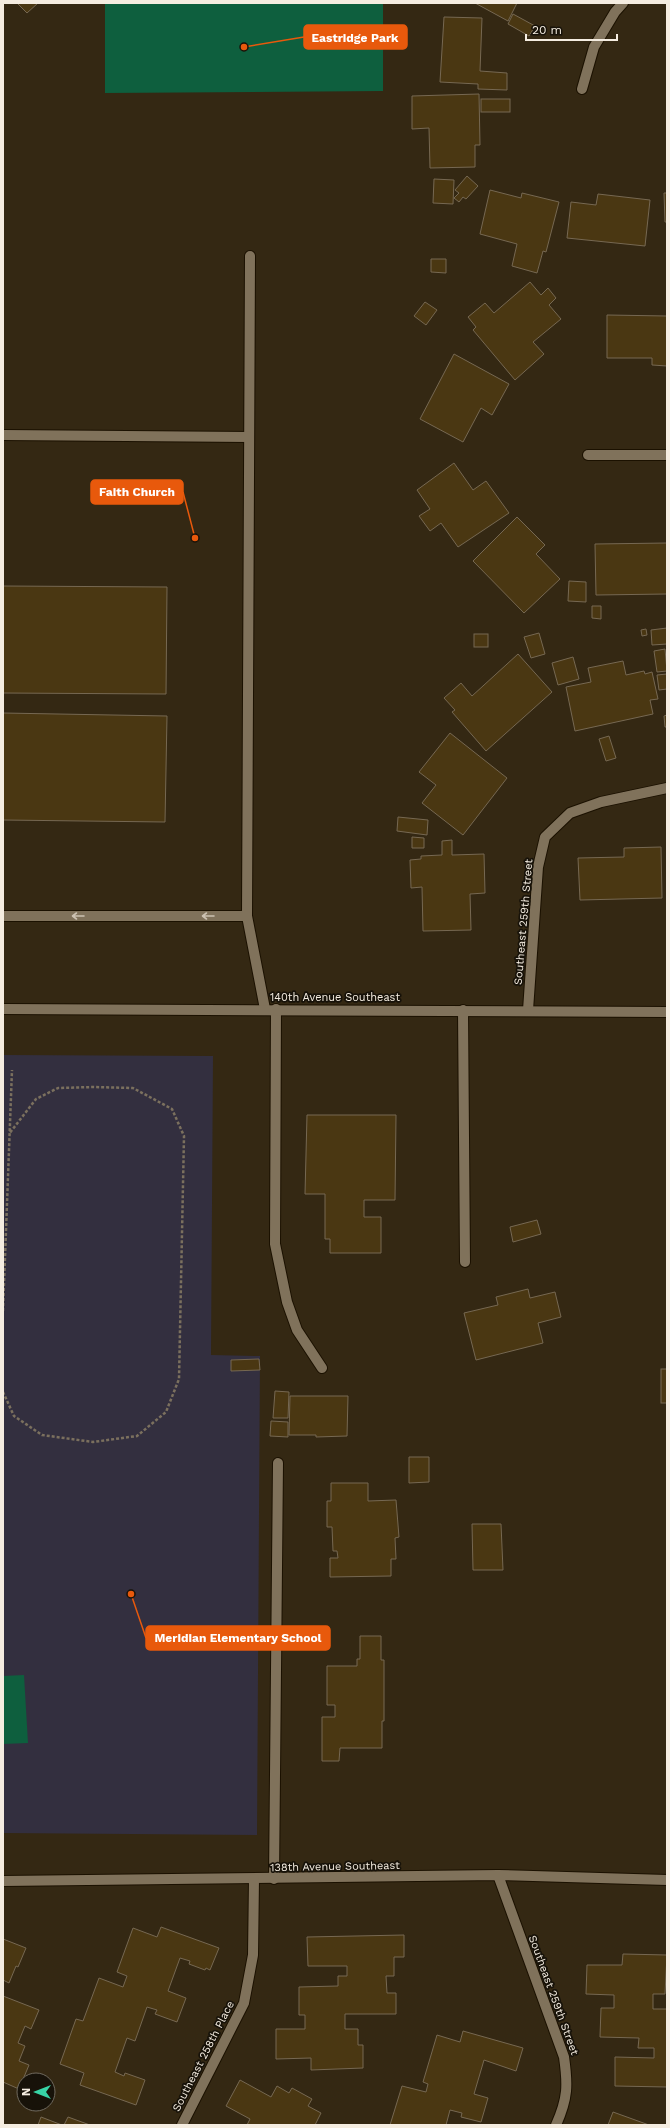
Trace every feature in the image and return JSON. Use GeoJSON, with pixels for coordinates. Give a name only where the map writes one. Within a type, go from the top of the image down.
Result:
{"type":"FeatureCollection","features":[{"type":"Feature","properties":{"kind":"street"},"geometry":{"type":"LineString","coordinates":[[582,89],[594,47],[615,12],[623,3]]}},
{"type":"Feature","properties":{"kind":"street"},"geometry":{"type":"LineString","coordinates":[[250,256],[247,916],[265,1009]]}},
{"type":"Feature","properties":{"kind":"street"},"geometry":{"type":"LineString","coordinates":[[3,435],[250,437]]}},
{"type":"Feature","properties":{"kind":"street"},"geometry":{"type":"LineString","coordinates":[[588,455],[667,455]]}},
{"type":"Feature","properties":{"kind":"street","name":"Southeast 259th Street"},"geometry":{"type":"LineString","coordinates":[[528,1010],[538,867],[545,837],[570,813],[601,802],[667,788]]}},
{"type":"Feature","properties":{"kind":"street"},"geometry":{"type":"LineString","coordinates":[[3,916],[247,916]]}},
{"type":"Feature","properties":{"kind":"street","name":"140th Avenue Southeast"},"geometry":{"type":"LineString","coordinates":[[3,1009],[528,1010],[667,1012]]}},
{"type":"Feature","properties":{"kind":"street"},"geometry":{"type":"LineString","coordinates":[[276,1009],[275,1244],[287,1302],[296,1330],[322,1368]]}},
{"type":"Feature","properties":{"kind":"street"},"geometry":{"type":"LineString","coordinates":[[463,1010],[465,1262]]}},
{"type":"Feature","properties":{"kind":"street"},"geometry":{"type":"LineString","coordinates":[[274,1879],[278,1463]]}},
{"type":"Feature","properties":{"kind":"street","name":"Southeast 259th Street"},"geometry":{"type":"LineString","coordinates":[[498,1876],[564,2057],[567,2079],[565,2104],[556,2125]]}},
{"type":"Feature","properties":{"kind":"street","name":"138th Avenue Southeast"},"geometry":{"type":"LineString","coordinates":[[3,1881],[498,1876],[667,1880]]}},
{"type":"Feature","properties":{"kind":"street","name":"Southeast 258th Place"},"geometry":{"type":"LineString","coordinates":[[182,2125],[244,2003],[253,1955],[254,1879]]}},
{"type":"Feature","properties":{"kind":"path"},"geometry":{"type":"LineString","coordinates":[[3,1311],[12,1070]]}},
{"type":"Feature","properties":{"kind":"path"},"geometry":{"type":"LineString","coordinates":[[3,1392],[14,1416],[42,1435],[92,1442],[137,1436],[166,1412],[179,1379],[184,1136],[172,1109],[132,1088],[58,1088],[36,1099],[9,1134]]}},
{"type":"Feature","properties":{"kind":"shaded area"},"geometry":{"type":"Polygon","coordinates":[[[3,1055],[213,1056],[211,1355],[260,1356],[257,1835],[3,1833],[3,1055]]]}},
{"type":"Feature","properties":{"kind":"green space"},"geometry":{"type":"Polygon","coordinates":[[[105,3],[383,3],[383,91],[105,93],[105,3]]]}},
{"type":"Feature","properties":{"kind":"green space"},"geometry":{"type":"Polygon","coordinates":[[[24,1675],[28,1743],[3,1744],[3,1676],[24,1675]]]}},
{"type":"Feature","properties":{"kind":"building"},"geometry":{"type":"Polygon","coordinates":[[[17,3],[38,3],[27,13],[17,3]]]}},
{"type":"Feature","properties":{"kind":"building"},"geometry":{"type":"Polygon","coordinates":[[[475,3],[517,3],[508,21],[475,3]]]}},
{"type":"Feature","properties":{"kind":"building"},"geometry":{"type":"Polygon","coordinates":[[[513,14],[535,26],[529,36],[508,24],[513,14]]]}},
{"type":"Feature","properties":{"kind":"building"},"geometry":{"type":"Polygon","coordinates":[[[444,17],[482,18],[480,71],[507,73],[507,90],[478,89],[478,84],[440,82],[444,17]]]}},
{"type":"Feature","properties":{"kind":"building"},"geometry":{"type":"Polygon","coordinates":[[[479,94],[480,145],[475,145],[475,167],[430,168],[429,128],[412,129],[412,96],[479,94]]]}},
{"type":"Feature","properties":{"kind":"building"},"geometry":{"type":"Polygon","coordinates":[[[481,99],[510,99],[510,112],[481,112],[481,99]]]}},
{"type":"Feature","properties":{"kind":"building"},"geometry":{"type":"Polygon","coordinates":[[[467,176],[478,186],[466,199],[463,197],[459,202],[454,198],[459,193],[455,190],[467,176]]]}},
{"type":"Feature","properties":{"kind":"building"},"geometry":{"type":"Polygon","coordinates":[[[434,179],[454,180],[453,204],[433,203],[434,179]]]}},
{"type":"Feature","properties":{"kind":"building"},"geometry":{"type":"Polygon","coordinates":[[[490,190],[521,198],[522,193],[559,202],[546,252],[543,251],[537,273],[512,266],[517,244],[480,234],[490,190]]]}},
{"type":"Feature","properties":{"kind":"building"},"geometry":{"type":"Polygon","coordinates":[[[664,193],[667,193],[667,222],[665,222],[664,193]]]}},
{"type":"Feature","properties":{"kind":"building"},"geometry":{"type":"Polygon","coordinates":[[[598,194],[650,200],[645,246],[567,238],[571,202],[596,205],[598,194]]]}},
{"type":"Feature","properties":{"kind":"building"},"geometry":{"type":"Polygon","coordinates":[[[431,259],[446,259],[446,273],[431,272],[431,259]]]}},
{"type":"Feature","properties":{"kind":"building"},"geometry":{"type":"Polygon","coordinates":[[[530,282],[541,295],[548,288],[556,298],[549,305],[561,319],[533,342],[544,354],[515,380],[473,330],[476,327],[468,317],[485,303],[494,313],[530,282]]]}},
{"type":"Feature","properties":{"kind":"building"},"geometry":{"type":"Polygon","coordinates":[[[425,302],[437,310],[426,325],[414,316],[425,302]]]}},
{"type":"Feature","properties":{"kind":"building"},"geometry":{"type":"Polygon","coordinates":[[[607,315],[667,316],[667,366],[652,365],[652,358],[607,358],[607,315]]]}},
{"type":"Feature","properties":{"kind":"building"},"geometry":{"type":"Polygon","coordinates":[[[454,354],[509,384],[492,415],[481,408],[463,442],[420,419],[454,354]]]}},
{"type":"Feature","properties":{"kind":"building"},"geometry":{"type":"Polygon","coordinates":[[[454,463],[473,490],[486,481],[509,513],[458,547],[441,523],[430,531],[419,516],[430,509],[417,490],[454,463]]]}},
{"type":"Feature","properties":{"kind":"building"},"geometry":{"type":"Polygon","coordinates":[[[517,517],[545,545],[536,554],[560,579],[524,613],[473,561],[517,517]]]}},
{"type":"Feature","properties":{"kind":"building"},"geometry":{"type":"Polygon","coordinates":[[[667,543],[667,594],[596,595],[595,544],[667,543]]]}},
{"type":"Feature","properties":{"kind":"building"},"geometry":{"type":"Polygon","coordinates":[[[569,581],[586,582],[586,602],[568,601],[569,581]]]}},
{"type":"Feature","properties":{"kind":"building"},"geometry":{"type":"Polygon","coordinates":[[[3,586],[167,587],[166,694],[3,693],[3,586]]]}},
{"type":"Feature","properties":{"kind":"building"},"geometry":{"type":"Polygon","coordinates":[[[592,606],[601,606],[601,619],[592,618],[592,606]]]}},
{"type":"Feature","properties":{"kind":"building"},"geometry":{"type":"Polygon","coordinates":[[[667,628],[667,644],[652,645],[651,630],[667,628]]]}},
{"type":"Feature","properties":{"kind":"building"},"geometry":{"type":"Polygon","coordinates":[[[646,629],[647,635],[642,636],[641,630],[646,629]]]}},
{"type":"Feature","properties":{"kind":"building"},"geometry":{"type":"Polygon","coordinates":[[[539,633],[545,654],[531,658],[524,637],[539,633]]]}},
{"type":"Feature","properties":{"kind":"building"},"geometry":{"type":"Polygon","coordinates":[[[474,634],[488,634],[488,647],[474,647],[474,634]]]}},
{"type":"Feature","properties":{"kind":"building"},"geometry":{"type":"Polygon","coordinates":[[[665,649],[667,671],[657,672],[654,651],[665,649]]]}},
{"type":"Feature","properties":{"kind":"building"},"geometry":{"type":"Polygon","coordinates":[[[518,654],[552,692],[486,751],[452,712],[455,710],[444,698],[461,683],[472,696],[518,654]]]}},
{"type":"Feature","properties":{"kind":"building"},"geometry":{"type":"Polygon","coordinates":[[[573,657],[579,679],[558,685],[552,663],[573,657]]]}},
{"type":"Feature","properties":{"kind":"building"},"geometry":{"type":"Polygon","coordinates":[[[623,661],[626,675],[644,671],[645,674],[652,672],[658,699],[650,700],[653,714],[575,731],[566,687],[591,682],[588,668],[623,661]]]}},
{"type":"Feature","properties":{"kind":"building"},"geometry":{"type":"Polygon","coordinates":[[[667,674],[667,689],[659,690],[657,675],[667,674]]]}},
{"type":"Feature","properties":{"kind":"building"},"geometry":{"type":"Polygon","coordinates":[[[3,713],[167,716],[165,822],[3,820],[3,713]]]}},
{"type":"Feature","properties":{"kind":"building"},"geometry":{"type":"Polygon","coordinates":[[[667,715],[667,727],[665,727],[664,716],[667,715]]]}},
{"type":"Feature","properties":{"kind":"building"},"geometry":{"type":"Polygon","coordinates":[[[450,733],[507,778],[463,835],[422,803],[436,785],[419,772],[450,733]]]}},
{"type":"Feature","properties":{"kind":"building"},"geometry":{"type":"Polygon","coordinates":[[[609,736],[616,758],[606,761],[599,739],[609,736]]]}},
{"type":"Feature","properties":{"kind":"building"},"geometry":{"type":"Polygon","coordinates":[[[398,817],[428,820],[427,835],[397,831],[398,817]]]}},
{"type":"Feature","properties":{"kind":"building"},"geometry":{"type":"Polygon","coordinates":[[[412,837],[424,838],[424,848],[412,848],[412,837]]]}},
{"type":"Feature","properties":{"kind":"building"},"geometry":{"type":"Polygon","coordinates":[[[452,840],[452,855],[484,854],[485,893],[470,894],[471,930],[423,931],[422,887],[411,888],[410,860],[421,859],[421,856],[442,855],[442,841],[452,840]]]}},
{"type":"Feature","properties":{"kind":"building"},"geometry":{"type":"Polygon","coordinates":[[[661,847],[662,898],[580,900],[578,858],[624,857],[624,848],[661,847]]]}},
{"type":"Feature","properties":{"kind":"building"},"geometry":{"type":"Polygon","coordinates":[[[307,1115],[396,1115],[395,1200],[364,1200],[364,1217],[381,1217],[381,1253],[330,1253],[330,1239],[325,1239],[325,1194],[305,1194],[307,1115]]]}},
{"type":"Feature","properties":{"kind":"building"},"geometry":{"type":"Polygon","coordinates":[[[537,1220],[541,1234],[513,1242],[510,1227],[537,1220]]]}},
{"type":"Feature","properties":{"kind":"building"},"geometry":{"type":"Polygon","coordinates":[[[528,1289],[530,1298],[555,1292],[561,1317],[538,1323],[543,1343],[476,1360],[464,1313],[498,1305],[496,1297],[528,1289]]]}},
{"type":"Feature","properties":{"kind":"building"},"geometry":{"type":"Polygon","coordinates":[[[259,1359],[260,1370],[231,1371],[231,1360],[259,1359]]]}},
{"type":"Feature","properties":{"kind":"building"},"geometry":{"type":"Polygon","coordinates":[[[661,1369],[667,1369],[667,1403],[661,1403],[661,1369]]]}},
{"type":"Feature","properties":{"kind":"building"},"geometry":{"type":"Polygon","coordinates":[[[275,1391],[289,1392],[288,1418],[273,1418],[275,1391]]]}},
{"type":"Feature","properties":{"kind":"building"},"geometry":{"type":"Polygon","coordinates":[[[290,1396],[348,1396],[347,1436],[316,1437],[316,1435],[289,1435],[290,1396]]]}},
{"type":"Feature","properties":{"kind":"building"},"geometry":{"type":"Polygon","coordinates":[[[271,1421],[288,1422],[288,1437],[270,1436],[271,1421]]]}},
{"type":"Feature","properties":{"kind":"building"},"geometry":{"type":"Polygon","coordinates":[[[409,1457],[429,1457],[429,1482],[409,1483],[409,1457]]]}},
{"type":"Feature","properties":{"kind":"building"},"geometry":{"type":"Polygon","coordinates":[[[331,1483],[368,1483],[368,1501],[396,1500],[399,1537],[395,1538],[396,1559],[391,1559],[391,1576],[330,1577],[330,1558],[338,1558],[337,1551],[333,1551],[332,1527],[327,1527],[327,1501],[331,1501],[331,1483]]]}},
{"type":"Feature","properties":{"kind":"building"},"geometry":{"type":"Polygon","coordinates":[[[472,1524],[501,1524],[503,1570],[473,1570],[472,1524]]]}},
{"type":"Feature","properties":{"kind":"building"},"geometry":{"type":"Polygon","coordinates":[[[360,1636],[381,1636],[381,1660],[384,1660],[384,1721],[382,1721],[382,1748],[340,1748],[339,1761],[322,1761],[322,1717],[335,1717],[335,1705],[327,1705],[327,1666],[357,1666],[357,1659],[360,1659],[360,1636]]]}},
{"type":"Feature","properties":{"kind":"building"},"geometry":{"type":"Polygon","coordinates":[[[161,1927],[219,1948],[210,1970],[206,1968],[205,1970],[189,1964],[190,1961],[180,1958],[168,1991],[186,1998],[177,2022],[155,2014],[157,2010],[147,2007],[135,2041],[127,2038],[115,2072],[124,2076],[125,2073],[145,2080],[136,2105],[80,2085],[84,2073],[60,2064],[76,2019],[83,2021],[99,1978],[123,1987],[127,1976],[117,1972],[133,1928],[157,1937],[161,1927]]]}},
{"type":"Feature","properties":{"kind":"building"},"geometry":{"type":"Polygon","coordinates":[[[404,1935],[404,1957],[394,1957],[394,1976],[386,1976],[387,1993],[396,1993],[396,2014],[345,2014],[345,2029],[358,2029],[358,2045],[363,2045],[363,2068],[311,2070],[311,2058],[276,2059],[276,2029],[305,2029],[305,2015],[299,2015],[299,1987],[338,1986],[338,1976],[347,1976],[347,1966],[308,1966],[307,1937],[404,1935]]]}},
{"type":"Feature","properties":{"kind":"building"},"geometry":{"type":"Polygon","coordinates":[[[3,1939],[26,1948],[9,1983],[3,1980],[3,1939]]]}},
{"type":"Feature","properties":{"kind":"building"},"geometry":{"type":"Polygon","coordinates":[[[623,1954],[667,1955],[665,1994],[653,1994],[653,2009],[667,2009],[667,2087],[615,2086],[615,2057],[654,2058],[654,2048],[638,2048],[639,2038],[600,2037],[601,2008],[614,2008],[614,1995],[586,1994],[587,1965],[622,1965],[623,1954]]]}},
{"type":"Feature","properties":{"kind":"building"},"geometry":{"type":"Polygon","coordinates":[[[3,1996],[39,2010],[31,2029],[25,2026],[18,2043],[25,2046],[19,2061],[29,2065],[26,2072],[16,2072],[16,2088],[3,2082],[3,1996]]]}},
{"type":"Feature","properties":{"kind":"building"},"geometry":{"type":"Polygon","coordinates":[[[463,2031],[523,2048],[516,2071],[484,2060],[474,2094],[488,2098],[481,2122],[461,2117],[462,2113],[450,2110],[446,2125],[390,2125],[402,2086],[426,2092],[428,2084],[423,2082],[437,2035],[460,2042],[463,2031]]]}},
{"type":"Feature","properties":{"kind":"building"},"geometry":{"type":"Polygon","coordinates":[[[240,2080],[271,2097],[277,2086],[289,2093],[292,2088],[312,2099],[308,2106],[321,2113],[315,2125],[247,2125],[250,2119],[226,2106],[240,2080]]]}},
{"type":"Feature","properties":{"kind":"building"},"geometry":{"type":"Polygon","coordinates":[[[613,2112],[649,2125],[608,2125],[613,2112]]]}},
{"type":"Feature","properties":{"kind":"building"},"geometry":{"type":"Polygon","coordinates":[[[41,2117],[62,2125],[38,2125],[41,2117]]]}},
{"type":"Feature","properties":{"kind":"building"},"geometry":{"type":"Polygon","coordinates":[[[68,2117],[90,2125],[64,2125],[68,2117]]]}},
{"type":"Feature","properties":{"kind":"place","name":"Eastridge Park"},"geometry":{"type":"Point","coordinates":[244,47]}},
{"type":"Feature","properties":{"kind":"place","name":"Faith Church"},"geometry":{"type":"Point","coordinates":[195,538]}},
{"type":"Feature","properties":{"kind":"place","name":"Meridian Elementary School"},"geometry":{"type":"Point","coordinates":[131,1594]}}]}
